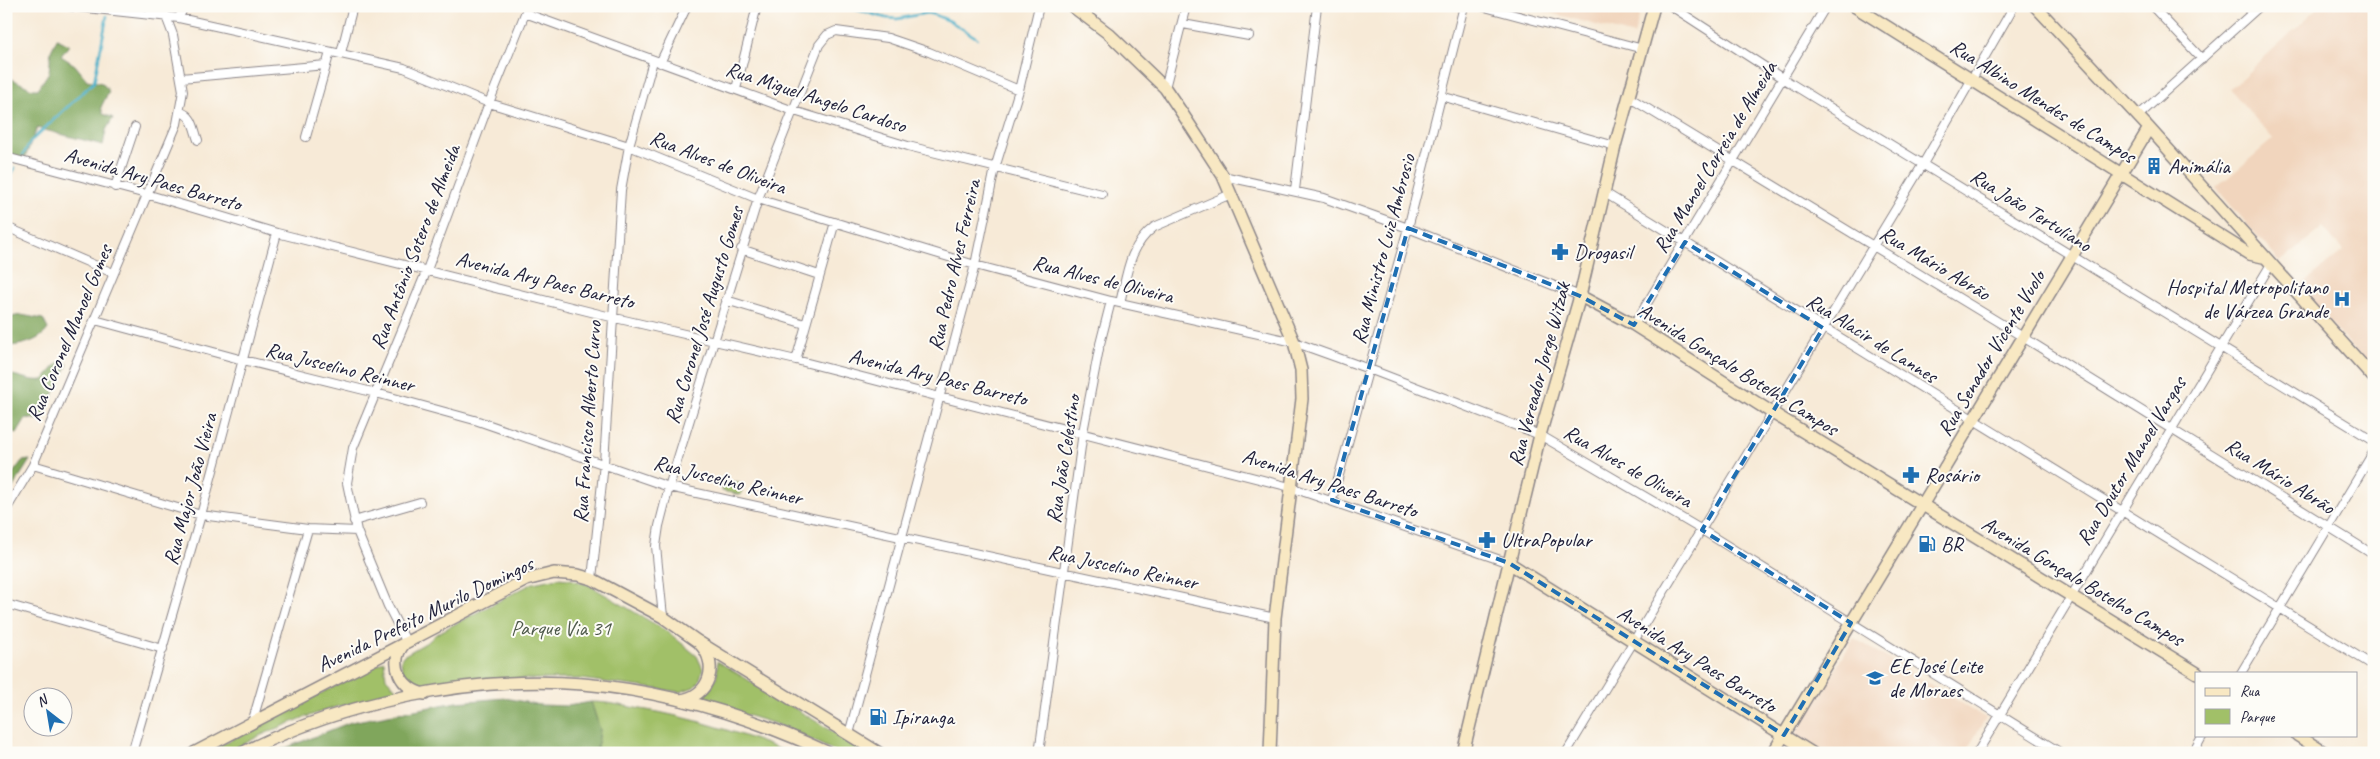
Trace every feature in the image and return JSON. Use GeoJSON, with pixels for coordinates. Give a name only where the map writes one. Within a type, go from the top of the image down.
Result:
{"type":"FeatureCollection","features":[{"type":"Feature","properties":{"kind":"street","name":"Rua Alves de Oliveira"},"geometry":{"type":"LineString","coordinates":[[68,6],[164,15],[404,68],[489,103],[629,146],[758,199],[975,265],[1111,301],[1294,342],[1369,369],[1540,435],[1702,530],[2061,753]]}},
{"type":"Feature","properties":{"kind":"street","name":"Rua Coronel Manoel Gomes"},"geometry":{"type":"LineString","coordinates":[[6,510],[33,465],[180,112],[183,90],[181,78],[173,35],[162,6]]}},
{"type":"Feature","properties":{"kind":"street"},"geometry":{"type":"LineString","coordinates":[[180,18],[184,6]]}},
{"type":"Feature","properties":{"kind":"street"},"geometry":{"type":"LineString","coordinates":[[341,53],[353,6]]}},
{"type":"Feature","properties":{"kind":"street","name":"Rua Francisco Alberto Curvo"},"geometry":{"type":"LineString","coordinates":[[592,579],[604,463],[621,190],[629,146],[657,62],[687,6]]}},
{"type":"Feature","properties":{"kind":"street"},"geometry":{"type":"LineString","coordinates":[[736,89],[757,6]]}},
{"type":"Feature","properties":{"kind":"street","name":"Rua Pedro Alves Ferreira"},"geometry":{"type":"LineString","coordinates":[[849,734],[903,539],[975,265],[995,168],[1020,90],[1039,6]]}},
{"type":"Feature","properties":{"kind":"street"},"geometry":{"type":"LineString","coordinates":[[1072,6],[1109,34],[1165,88],[1224,176],[1294,342],[1301,370],[1302,399],[1275,618],[1270,753]]}},
{"type":"Feature","properties":{"kind":"street"},"geometry":{"type":"LineString","coordinates":[[1165,88],[1183,24],[1186,6]]}},
{"type":"Feature","properties":{"kind":"street"},"geometry":{"type":"LineString","coordinates":[[1295,190],[1317,6]]}},
{"type":"Feature","properties":{"kind":"street","name":"Rua Ministro Luiz Ambrosio"},"geometry":{"type":"LineString","coordinates":[[1332,500],[1408,228],[1464,6]]}},
{"type":"Feature","properties":{"kind":"street"},"geometry":{"type":"LineString","coordinates":[[1482,6],[1642,49]]}},
{"type":"Feature","properties":{"kind":"street","name":"Rua Vereador Jorge Witzak"},"geometry":{"type":"LineString","coordinates":[[1463,753],[1540,435],[1580,296],[1615,146],[1630,98],[1654,6]]}},
{"type":"Feature","properties":{"kind":"street","name":"Rua João Tertuliano"},"geometry":{"type":"LineString","coordinates":[[1671,6],[1782,78],[2374,441]]}},
{"type":"Feature","properties":{"kind":"street","name":"Rua Manoel Correia de Almeida"},"geometry":{"type":"LineString","coordinates":[[1634,325],[1826,6]]}},
{"type":"Feature","properties":{"kind":"street","name":"Rua Albino Mendes de Campos"},"geometry":{"type":"LineString","coordinates":[[1854,6],[1972,78],[2249,254],[2267,261]]}},
{"type":"Feature","properties":{"kind":"street"},"geometry":{"type":"LineString","coordinates":[[1566,753],[1923,164],[2014,6]]}},
{"type":"Feature","properties":{"kind":"street"},"geometry":{"type":"LineString","coordinates":[[2035,6],[2149,128],[2374,378]]}},
{"type":"Feature","properties":{"kind":"street"},"geometry":{"type":"LineString","coordinates":[[2152,6],[2202,59]]}},
{"type":"Feature","properties":{"kind":"street"},"geometry":{"type":"LineString","coordinates":[[2138,116],[2260,6]]}},
{"type":"Feature","properties":{"kind":"street","name":"Rua Miguel Angelo Cardoso"},"geometry":{"type":"LineString","coordinates":[[526,10],[657,62],[791,110],[908,146],[1102,194]]}},
{"type":"Feature","properties":{"kind":"street","name":"Rua Antônio Sotero de Almeida"},"geometry":{"type":"LineString","coordinates":[[406,642],[388,606],[356,531],[347,483],[353,448],[427,270],[526,10]]}},
{"type":"Feature","properties":{"kind":"street"},"geometry":{"type":"LineString","coordinates":[[1183,24],[1250,36]]}},
{"type":"Feature","properties":{"kind":"street","name":"Rua Coronel José Augusto Gomes"},"geometry":{"type":"LineString","coordinates":[[663,617],[656,546],[658,526],[715,341],[741,249],[791,110],[819,45],[827,35],[836,31],[888,38],[929,52],[1020,90]]}},
{"type":"Feature","properties":{"kind":"street"},"geometry":{"type":"LineString","coordinates":[[306,137],[330,52]]}},
{"type":"Feature","properties":{"kind":"street"},"geometry":{"type":"LineString","coordinates":[[181,78],[326,65]]}},
{"type":"Feature","properties":{"kind":"street"},"geometry":{"type":"LineString","coordinates":[[1441,96],[1615,146]]}},
{"type":"Feature","properties":{"kind":"street","name":"Rua Mário Abrão"},"geometry":{"type":"LineString","coordinates":[[1630,98],[2022,336],[2374,555]]}},
{"type":"Feature","properties":{"kind":"street"},"geometry":{"type":"LineString","coordinates":[[180,112],[186,113],[191,119],[198,140]]}},
{"type":"Feature","properties":{"kind":"street"},"geometry":{"type":"LineString","coordinates":[[115,187],[134,127]]}},
{"type":"Feature","properties":{"kind":"street","name":"Rua Senador Vicente Vuolo"},"geometry":{"type":"LineString","coordinates":[[1773,753],[2022,336],[2149,128]]}},
{"type":"Feature","properties":{"kind":"street","name":"Avenida Ary Paes Barreto"},"geometry":{"type":"LineString","coordinates":[[6,157],[146,194],[277,233],[612,317],[796,360],[939,398],[1083,432],[1332,500],[1509,563],[1812,753]]}},
{"type":"Feature","properties":{"kind":"street","name":"Avenida Gonçalo Botelho Campos"},"geometry":{"type":"LineString","coordinates":[[1224,176],[1295,190],[1324,198],[1408,228],[1580,296],[1634,325],[1771,412],[2195,672]]}},
{"type":"Feature","properties":{"kind":"street","name":"Rua Alacir de Lannes"},"geometry":{"type":"LineString","coordinates":[[1605,193],[2374,666]]}},
{"type":"Feature","properties":{"kind":"street"},"geometry":{"type":"LineString","coordinates":[[1120,303],[1130,258],[1135,246],[1146,234],[1154,227],[1231,194]]}},
{"type":"Feature","properties":{"kind":"street"},"geometry":{"type":"LineString","coordinates":[[796,360],[835,222]]}},
{"type":"Feature","properties":{"kind":"street"},"geometry":{"type":"LineString","coordinates":[[11,229],[113,273]]}},
{"type":"Feature","properties":{"kind":"street","name":"Rua Major João Vieira"},"geometry":{"type":"LineString","coordinates":[[132,753],[201,515],[277,233]]}},
{"type":"Feature","properties":{"kind":"street"},"geometry":{"type":"LineString","coordinates":[[741,249],[819,275]]}},
{"type":"Feature","properties":{"kind":"street","name":"Rua Doutor Manoel Vargas"},"geometry":{"type":"LineString","coordinates":[[1977,753],[2220,346],[2267,261]]}},
{"type":"Feature","properties":{"kind":"street"},"geometry":{"type":"LineString","coordinates":[[726,300],[805,324]]}},
{"type":"Feature","properties":{"kind":"street","name":"Rua João Celestino"},"geometry":{"type":"LineString","coordinates":[[1038,753],[1083,432],[1099,347],[1111,301]]}},
{"type":"Feature","properties":{"kind":"street","name":"Rua Juscelino Reinner"},"geometry":{"type":"LineString","coordinates":[[95,320],[478,421],[669,487],[1275,618]]}},
{"type":"Feature","properties":{"kind":"street"},"geometry":{"type":"LineString","coordinates":[[2242,672],[2374,451]]}},
{"type":"Feature","properties":{"kind":"street"},"geometry":{"type":"LineString","coordinates":[[33,465],[201,515],[308,530],[356,531]]}},
{"type":"Feature","properties":{"kind":"street"},"geometry":{"type":"LineString","coordinates":[[354,521],[420,502]]}},
{"type":"Feature","properties":{"kind":"street"},"geometry":{"type":"LineString","coordinates":[[252,723],[308,530]]}},
{"type":"Feature","properties":{"kind":"street","name":"Avenida Prefeito Murilo Domingos"},"geometry":{"type":"LineString","coordinates":[[194,753],[535,576],[563,573],[592,579],[663,617],[879,753]]}},
{"type":"Feature","properties":{"kind":"street"},"geometry":{"type":"LineString","coordinates":[[6,604],[163,649]]}},
{"type":"Feature","properties":{"kind":"street"},"geometry":{"type":"LineString","coordinates":[[676,700],[688,699],[697,695],[709,679],[710,660],[706,650],[697,640]]}},
{"type":"Feature","properties":{"kind":"street"},"geometry":{"type":"LineString","coordinates":[[406,642],[397,653],[398,674],[410,688],[426,694]]}},
{"type":"Feature","properties":{"kind":"street"},"geometry":{"type":"LineString","coordinates":[[242,753],[289,731],[325,718],[426,694],[498,685],[550,683],[624,690],[676,700],[781,731],[829,753]]}},
{"type":"Feature","properties":{"kind":"street"},"geometry":{"type":"LineString","coordinates":[[2193,753],[2202,736]]}},
{"type":"Feature","properties":{"kind":"street"},"geometry":{"type":"LineString","coordinates":[[2299,736],[2325,753]]}},
{"type":"Feature","properties":{"kind":"highlighted area"},"geometry":{"type":"Polygon","coordinates":[[[1408,228],[1580,296],[1634,325],[1685,242],[1823,328],[1702,530],[1851,623],[1784,735],[1509,563],[1332,500],[1408,228]]]}},
{"type":"Feature","properties":{"kind":"shaded area"},"geometry":{"type":"Polygon","coordinates":[[[1525,6],[1642,6],[1634,35],[1525,6]]]}},
{"type":"Feature","properties":{"kind":"shaded area"},"geometry":{"type":"Polygon","coordinates":[[[2320,6],[2372,6],[2374,8],[2374,371],[2299,287],[2343,251],[2323,227],[2280,262],[2216,188],[2273,139],[2230,89],[2320,6]]]}},
{"type":"Feature","properties":{"kind":"shaded area","name":"EE José Leite de Moraes"},"geometry":{"type":"Polygon","coordinates":[[[1854,638],[1986,718],[1965,753],[1820,753],[1794,737],[1854,638]]]}},
{"type":"Feature","properties":{"kind":"green space"},"geometry":{"type":"Polygon","coordinates":[[[57,39],[69,45],[61,56],[75,65],[87,80],[102,83],[109,91],[101,107],[103,114],[113,118],[106,130],[103,145],[37,128],[24,160],[6,155],[6,76],[32,89],[38,89],[49,72],[51,51],[57,39]]]}},
{"type":"Feature","properties":{"kind":"green space"},"geometry":{"type":"Polygon","coordinates":[[[6,309],[11,317],[21,315],[43,319],[48,329],[40,337],[30,342],[6,346],[6,309]]]}},
{"type":"Feature","properties":{"kind":"green space"},"geometry":{"type":"Polygon","coordinates":[[[59,362],[68,364],[41,420],[26,418],[17,433],[6,431],[6,374],[43,380],[59,362]]]}},
{"type":"Feature","properties":{"kind":"green space"},"geometry":{"type":"Polygon","coordinates":[[[30,460],[6,498],[6,472],[13,473],[22,461],[30,460]]]}},
{"type":"Feature","properties":{"kind":"green space"},"geometry":{"type":"Polygon","coordinates":[[[724,480],[743,484],[741,495],[722,491],[724,480]]]}},
{"type":"Feature","properties":{"kind":"green space","name":"Parque Via 31"},"geometry":{"type":"Polygon","coordinates":[[[558,578],[570,579],[589,585],[668,632],[697,656],[703,669],[699,682],[694,687],[680,692],[580,679],[502,679],[423,687],[414,685],[403,678],[401,659],[403,656],[429,641],[436,634],[533,583],[558,578]]]}},
{"type":"Feature","properties":{"kind":"green space"},"geometry":{"type":"Polygon","coordinates":[[[384,661],[386,678],[398,691],[336,707],[300,719],[259,736],[227,753],[205,753],[384,661]]]}},
{"type":"Feature","properties":{"kind":"green space"},"geometry":{"type":"Polygon","coordinates":[[[717,661],[868,753],[839,753],[779,725],[698,700],[708,692],[714,683],[717,673],[717,661]]]}},
{"type":"Feature","properties":{"kind":"green space"},"geometry":{"type":"Polygon","coordinates":[[[505,698],[540,705],[568,706],[591,702],[600,730],[596,753],[273,753],[351,722],[457,702],[505,698]]]}},
{"type":"Feature","properties":{"kind":"green space"},"geometry":{"type":"Polygon","coordinates":[[[591,702],[622,705],[697,721],[734,732],[789,753],[596,753],[600,730],[591,702]]]}},
{"type":"Feature","properties":{"kind":"waterway"},"geometry":{"type":"LineString","coordinates":[[834,6],[897,19],[927,13],[950,21],[977,38]]}},
{"type":"Feature","properties":{"kind":"waterway"},"geometry":{"type":"LineString","coordinates":[[23,155],[31,141],[94,82],[107,16]]}},
{"type":"Feature","properties":{"kind":"waterway"},"geometry":{"type":"LineString","coordinates":[[6,183],[15,168]]}},
{"type":"Feature","properties":{"kind":"place","name":"Animália"},"geometry":{"type":"Point","coordinates":[2154,166]}},
{"type":"Feature","properties":{"kind":"place","name":"Drogasil"},"geometry":{"type":"Point","coordinates":[1560,252]}},
{"type":"Feature","properties":{"kind":"place","name":"Hospital Metropolitano de Várzea Grande"},"geometry":{"type":"Point","coordinates":[2342,299]}},
{"type":"Feature","properties":{"kind":"place","name":"Rosário"},"geometry":{"type":"Point","coordinates":[1911,475]}},
{"type":"Feature","properties":{"kind":"place","name":"UltraPopular"},"geometry":{"type":"Point","coordinates":[1487,540]}},
{"type":"Feature","properties":{"kind":"place","name":"BR"},"geometry":{"type":"Point","coordinates":[1927,544]}},
{"type":"Feature","properties":{"kind":"place","name":"EE José Leite de Moraes"},"geometry":{"type":"Point","coordinates":[1875,678]}},
{"type":"Feature","properties":{"kind":"place","name":"Ipiranga"},"geometry":{"type":"Point","coordinates":[878,717]}}]}
